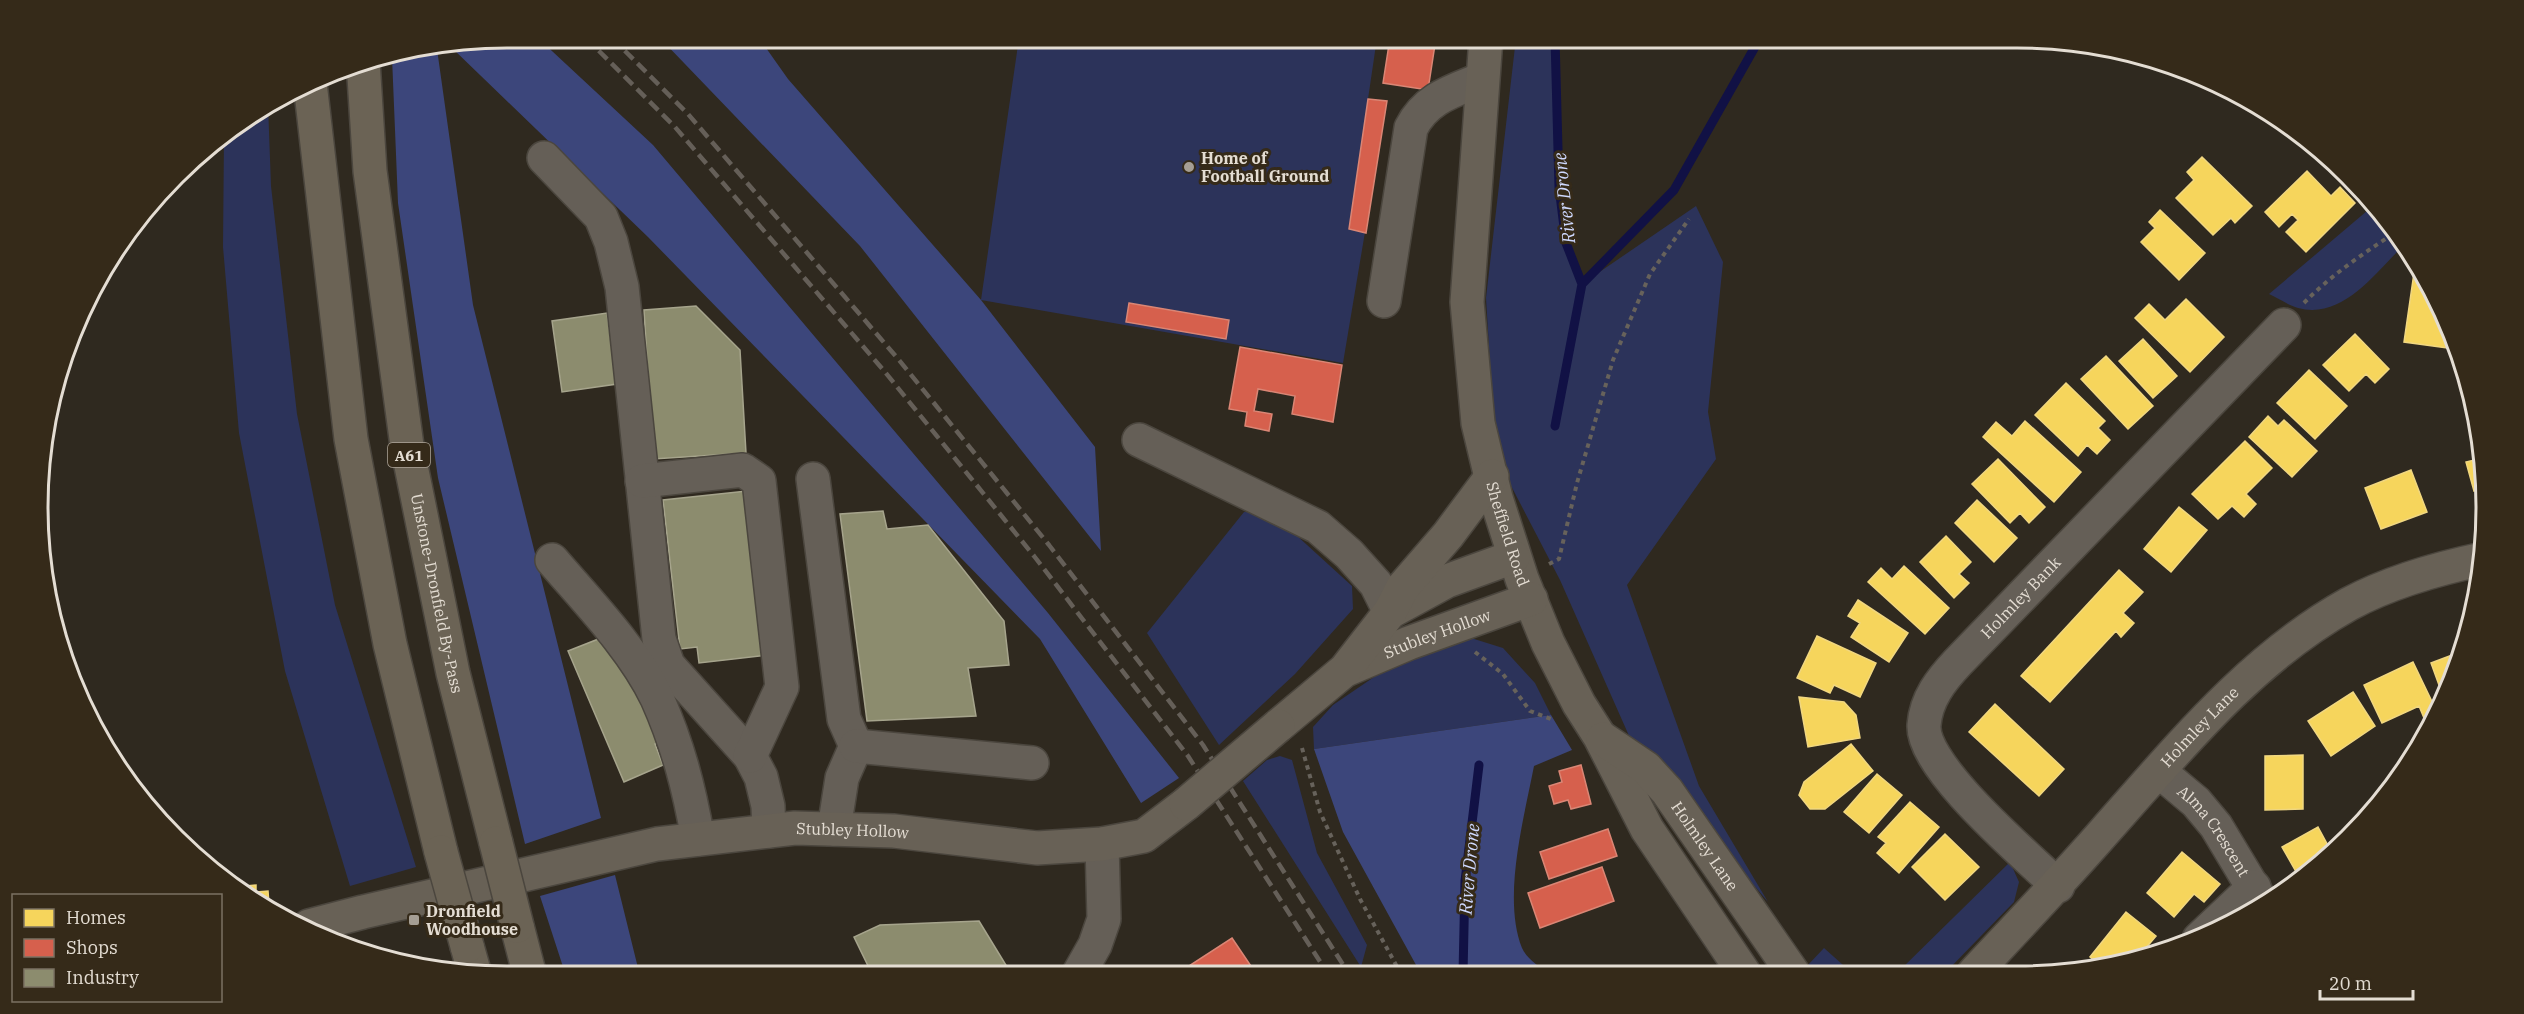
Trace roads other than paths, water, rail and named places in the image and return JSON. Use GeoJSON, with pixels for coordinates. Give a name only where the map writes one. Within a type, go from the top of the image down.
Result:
{"type":"FeatureCollection","features":[{"type":"Feature","properties":{"kind":"highway","name":"Unstone-Dronfield By-Pass"},"geometry":{"type":"LineString","coordinates":[[364,71],[370,171],[407,446],[453,673],[527,966]]}},
{"type":"Feature","properties":{"kind":"highway"},"geometry":{"type":"LineString","coordinates":[[311,92],[351,439],[390,644],[441,852],[471,959]]}},
{"type":"Feature","properties":{"kind":"main road","name":"Sheffield Road"},"geometry":{"type":"LineString","coordinates":[[1485,48],[1467,302],[1473,393],[1478,423],[1492,476],[1522,578],[1556,658],[1579,704],[1600,737],[1647,829],[1739,966]]}},
{"type":"Feature","properties":{"kind":"main road","name":"Stubley Hollow"},"geometry":{"type":"LineString","coordinates":[[317,925],[657,844],[795,828],[894,831],[1037,848],[1102,844],[1144,836],[1345,670],[1390,612],[1403,587],[1448,535],[1492,476]]}},
{"type":"Feature","properties":{"kind":"main road","name":"Holmley Lane"},"geometry":{"type":"LineString","coordinates":[[1981,966],[2058,885],[2240,684],[2293,640],[2350,603],[2412,579],[2473,561]]}},
{"type":"Feature","properties":{"kind":"main road","name":"Stubley Hollow"},"geometry":{"type":"LineString","coordinates":[[1390,612],[1447,581],[1522,578]]}},
{"type":"Feature","properties":{"kind":"main road","name":"Stubley Hollow"},"geometry":{"type":"LineString","coordinates":[[1345,670],[1419,639],[1522,578]]}},
{"type":"Feature","properties":{"kind":"main road","name":"Holmley Lane"},"geometry":{"type":"LineString","coordinates":[[1600,737],[1646,768],[1666,791],[1788,966]]}},
{"type":"Feature","properties":{"kind":"street"},"geometry":{"type":"LineString","coordinates":[[1384,301],[1411,128],[1419,112],[1439,97],[1482,79]]}},
{"type":"Feature","properties":{"kind":"street"},"geometry":{"type":"LineString","coordinates":[[543,158],[601,217],[611,242],[622,287],[658,639],[668,665],[750,756],[761,777],[768,806],[769,831]]}},
{"type":"Feature","properties":{"kind":"street","name":"Holmley Bank"},"geometry":{"type":"LineString","coordinates":[[2058,885],[1951,782],[1929,751],[1924,727],[1927,708],[1938,684],[1958,662],[2284,325]]}},
{"type":"Feature","properties":{"kind":"street"},"geometry":{"type":"LineString","coordinates":[[1139,440],[1318,527],[1349,554],[1376,584],[1390,612]]}},
{"type":"Feature","properties":{"kind":"street"},"geometry":{"type":"LineString","coordinates":[[642,481],[743,470],[759,481],[782,687],[750,756]]}},
{"type":"Feature","properties":{"kind":"street"},"geometry":{"type":"LineString","coordinates":[[813,479],[844,719],[856,746],[842,778],[834,829]]}},
{"type":"Feature","properties":{"kind":"street"},"geometry":{"type":"LineString","coordinates":[[552,560],[622,643],[656,697],[683,765],[698,839]]}},
{"type":"Feature","properties":{"kind":"street"},"geometry":{"type":"LineString","coordinates":[[856,746],[1032,763]]}},
{"type":"Feature","properties":{"kind":"street","name":"Alma Crescent"},"geometry":{"type":"LineString","coordinates":[[2159,771],[2196,802],[2216,826],[2257,894]]}},
{"type":"Feature","properties":{"kind":"street"},"geometry":{"type":"LineString","coordinates":[[1083,966],[1095,945],[1104,919],[1102,844]]}},
{"type":"Feature","properties":{"kind":"street"},"geometry":{"type":"LineString","coordinates":[[2236,911],[2257,894]]}},
{"type":"Feature","properties":{"kind":"waterway","name":"River Drone"},"geometry":{"type":"LineString","coordinates":[[1555,48],[1559,187],[1566,243],[1582,284],[1555,426]]}},
{"type":"Feature","properties":{"kind":"waterway"},"geometry":{"type":"LineString","coordinates":[[1582,284],[1674,190],[1754,48]]}},
{"type":"Feature","properties":{"kind":"waterway","name":"River Drone"},"geometry":{"type":"LineString","coordinates":[[1463,966],[1465,881],[1479,765]]}},
{"type":"Feature","properties":{"kind":"railway"},"geometry":{"type":"LineString","coordinates":[[596,48],[675,127],[885,372],[1034,556],[1188,756],[1323,966]]}},
{"type":"Feature","properties":{"kind":"railway"},"geometry":{"type":"LineString","coordinates":[[622,48],[688,114],[899,360],[1049,545],[1203,745],[1344,966]]}},
{"type":"Feature","properties":{"kind":"place","name":"Home of Football Ground"},"geometry":{"type":"Point","coordinates":[1189,167]}},
{"type":"Feature","properties":{"kind":"place","name":"Dronfield Woodhouse"},"geometry":{"type":"Point","coordinates":[414,920]}}]}
